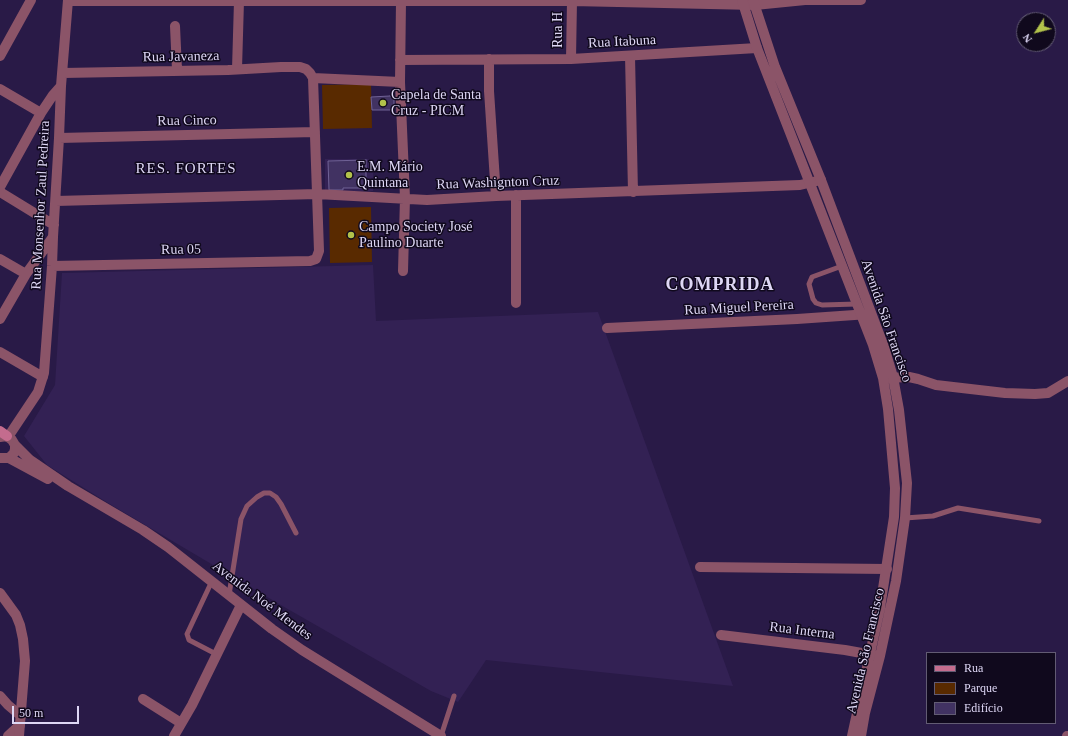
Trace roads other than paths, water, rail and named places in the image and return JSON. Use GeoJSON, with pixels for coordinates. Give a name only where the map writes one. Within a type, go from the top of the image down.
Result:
{"type":"FeatureCollection","features":[{"type":"Feature","properties":{"kind":"street"},"geometry":{"type":"LineString","coordinates":[[0,56],[31,0]]}},
{"type":"Feature","properties":{"kind":"street"},"geometry":{"type":"LineString","coordinates":[[68,0],[572,1],[754,3],[805,0],[861,0]]}},
{"type":"Feature","properties":{"kind":"street","name":"Rua Monsenhor Zaul Pedreira"},"geometry":{"type":"LineString","coordinates":[[4,461],[14,453],[7,438],[38,392],[43,377],[52,266],[60,138],[61,86],[68,0]]}},
{"type":"Feature","properties":{"kind":"street"},"geometry":{"type":"LineString","coordinates":[[237,69],[239,1]]}},
{"type":"Feature","properties":{"kind":"street"},"geometry":{"type":"LineString","coordinates":[[401,1],[400,82],[405,198],[403,271]]}},
{"type":"Feature","properties":{"kind":"street","name":"Rua H"},"geometry":{"type":"LineString","coordinates":[[571,59],[572,1]]}},
{"type":"Feature","properties":{"kind":"street","name":"Avenida São Francisco"},"geometry":{"type":"LineString","coordinates":[[743,2],[757,48],[810,184],[844,260],[866,315],[900,410],[907,483],[905,518],[896,581],[852,736]]}},
{"type":"Feature","properties":{"kind":"street","name":"Avenida São Francisco"},"geometry":{"type":"LineString","coordinates":[[754,3],[773,61],[821,180],[857,304],[866,315]]}},
{"type":"Feature","properties":{"kind":"street"},"geometry":{"type":"LineString","coordinates":[[175,26],[177,70]]}},
{"type":"Feature","properties":{"kind":"street","name":"Rua Itabuna"},"geometry":{"type":"LineString","coordinates":[[400,60],[571,59],[757,48]]}},
{"type":"Feature","properties":{"kind":"street"},"geometry":{"type":"LineString","coordinates":[[630,56],[634,192]]}},
{"type":"Feature","properties":{"kind":"street"},"geometry":{"type":"LineString","coordinates":[[489,59],[489,91],[496,196]]}},
{"type":"Feature","properties":{"kind":"street","name":"Rua Javaneza"},"geometry":{"type":"LineString","coordinates":[[63,73],[300,67],[307,69],[313,78]]}},
{"type":"Feature","properties":{"kind":"street"},"geometry":{"type":"LineString","coordinates":[[317,194],[313,78],[400,82]]}},
{"type":"Feature","properties":{"kind":"street"},"geometry":{"type":"LineString","coordinates":[[0,186],[41,113],[61,86]]}},
{"type":"Feature","properties":{"kind":"street"},"geometry":{"type":"LineString","coordinates":[[0,89],[41,113]]}},
{"type":"Feature","properties":{"kind":"street","name":"Rua Cinco"},"geometry":{"type":"LineString","coordinates":[[60,138],[316,132]]}},
{"type":"Feature","properties":{"kind":"street","name":"Rua Washignton Cruz"},"geometry":{"type":"LineString","coordinates":[[56,201],[317,194],[427,200],[516,195],[634,192],[810,184],[821,180]]}},
{"type":"Feature","properties":{"kind":"street"},"geometry":{"type":"LineString","coordinates":[[0,192],[54,225]]}},
{"type":"Feature","properties":{"kind":"street","name":"Rua 05"},"geometry":{"type":"LineString","coordinates":[[52,266],[310,261],[316,259],[319,251],[317,194]]}},
{"type":"Feature","properties":{"kind":"street"},"geometry":{"type":"LineString","coordinates":[[516,195],[516,303]]}},
{"type":"Feature","properties":{"kind":"street"},"geometry":{"type":"LineString","coordinates":[[0,319],[26,274],[53,237]]}},
{"type":"Feature","properties":{"kind":"street"},"geometry":{"type":"LineString","coordinates":[[0,259],[26,274]]}},
{"type":"Feature","properties":{"kind":"street","name":"Rua Miguel Pereira"},"geometry":{"type":"LineString","coordinates":[[607,328],[866,315]]}},
{"type":"Feature","properties":{"kind":"street"},"geometry":{"type":"LineString","coordinates":[[0,352],[43,377]]}},
{"type":"Feature","properties":{"kind":"street"},"geometry":{"type":"LineString","coordinates":[[888,377],[909,377],[936,385],[1035,394],[1048,393],[1068,381]]}},
{"type":"Feature","properties":{"kind":"street","name":"Avenida São Francisco"},"geometry":{"type":"LineString","coordinates":[[861,736],[875,655],[894,516],[896,488],[888,377]]}},
{"type":"Feature","properties":{"kind":"street","name":"Avenida Noé Mendes"},"geometry":{"type":"LineString","coordinates":[[7,438],[30,460],[68,486],[143,530],[168,547],[272,629],[302,650],[441,736]]}},
{"type":"Feature","properties":{"kind":"street","name":"Avenida Noé Mendes"},"geometry":{"type":"LineString","coordinates":[[4,461],[53,482],[68,486]]}},
{"type":"Feature","properties":{"kind":"street"},"geometry":{"type":"LineString","coordinates":[[894,516],[905,518]]}},
{"type":"Feature","properties":{"kind":"street"},"geometry":{"type":"LineString","coordinates":[[700,567],[887,569]]}},
{"type":"Feature","properties":{"kind":"street"},"geometry":{"type":"LineString","coordinates":[[0,593],[16,616],[24,639],[25,661],[19,736]]}},
{"type":"Feature","properties":{"kind":"street"},"geometry":{"type":"LineString","coordinates":[[174,736],[198,693],[241,605]]}},
{"type":"Feature","properties":{"kind":"street","name":"Rua Interna"},"geometry":{"type":"LineString","coordinates":[[721,635],[875,655]]}},
{"type":"Feature","properties":{"kind":"street"},"geometry":{"type":"LineString","coordinates":[[0,696],[20,721]]}},
{"type":"Feature","properties":{"kind":"street"},"geometry":{"type":"LineString","coordinates":[[143,699],[181,723]]}},
{"type":"Feature","properties":{"kind":"street"},"geometry":{"type":"LineString","coordinates":[[8,736],[20,721]]}},
{"type":"Feature","properties":{"kind":"lane"},"geometry":{"type":"LineString","coordinates":[[844,260],[812,277],[809,284],[813,299],[816,303],[822,306],[857,304]]}},
{"type":"Feature","properties":{"kind":"lane"},"geometry":{"type":"LineString","coordinates":[[229,595],[241,519],[247,506],[264,492],[270,493],[282,504],[296,533]]}},
{"type":"Feature","properties":{"kind":"lane"},"geometry":{"type":"LineString","coordinates":[[905,518],[922,518],[939,515],[958,508],[1039,521]]}},
{"type":"Feature","properties":{"kind":"lane"},"geometry":{"type":"LineString","coordinates":[[212,581],[187,634],[189,640],[216,654]]}},
{"type":"Feature","properties":{"kind":"lane"},"geometry":{"type":"LineString","coordinates":[[441,736],[454,696]]}},
{"type":"Feature","properties":{"kind":"place","name":"Capela de Santa Cruz - PICM"},"geometry":{"type":"Point","coordinates":[383,103]}},
{"type":"Feature","properties":{"kind":"place","name":"E.M. Mário Quintana"},"geometry":{"type":"Point","coordinates":[349,175]}},
{"type":"Feature","properties":{"kind":"place","name":"Campo Society José Paulino Duarte"},"geometry":{"type":"Point","coordinates":[351,235]}},
{"type":"Feature","properties":{"kind":"district","name":"RES. FORTES"},"geometry":{"type":"Point","coordinates":[186,169]}},
{"type":"Feature","properties":{"kind":"district","name":"COMPRIDA"},"geometry":{"type":"Point","coordinates":[720,285]}}]}
